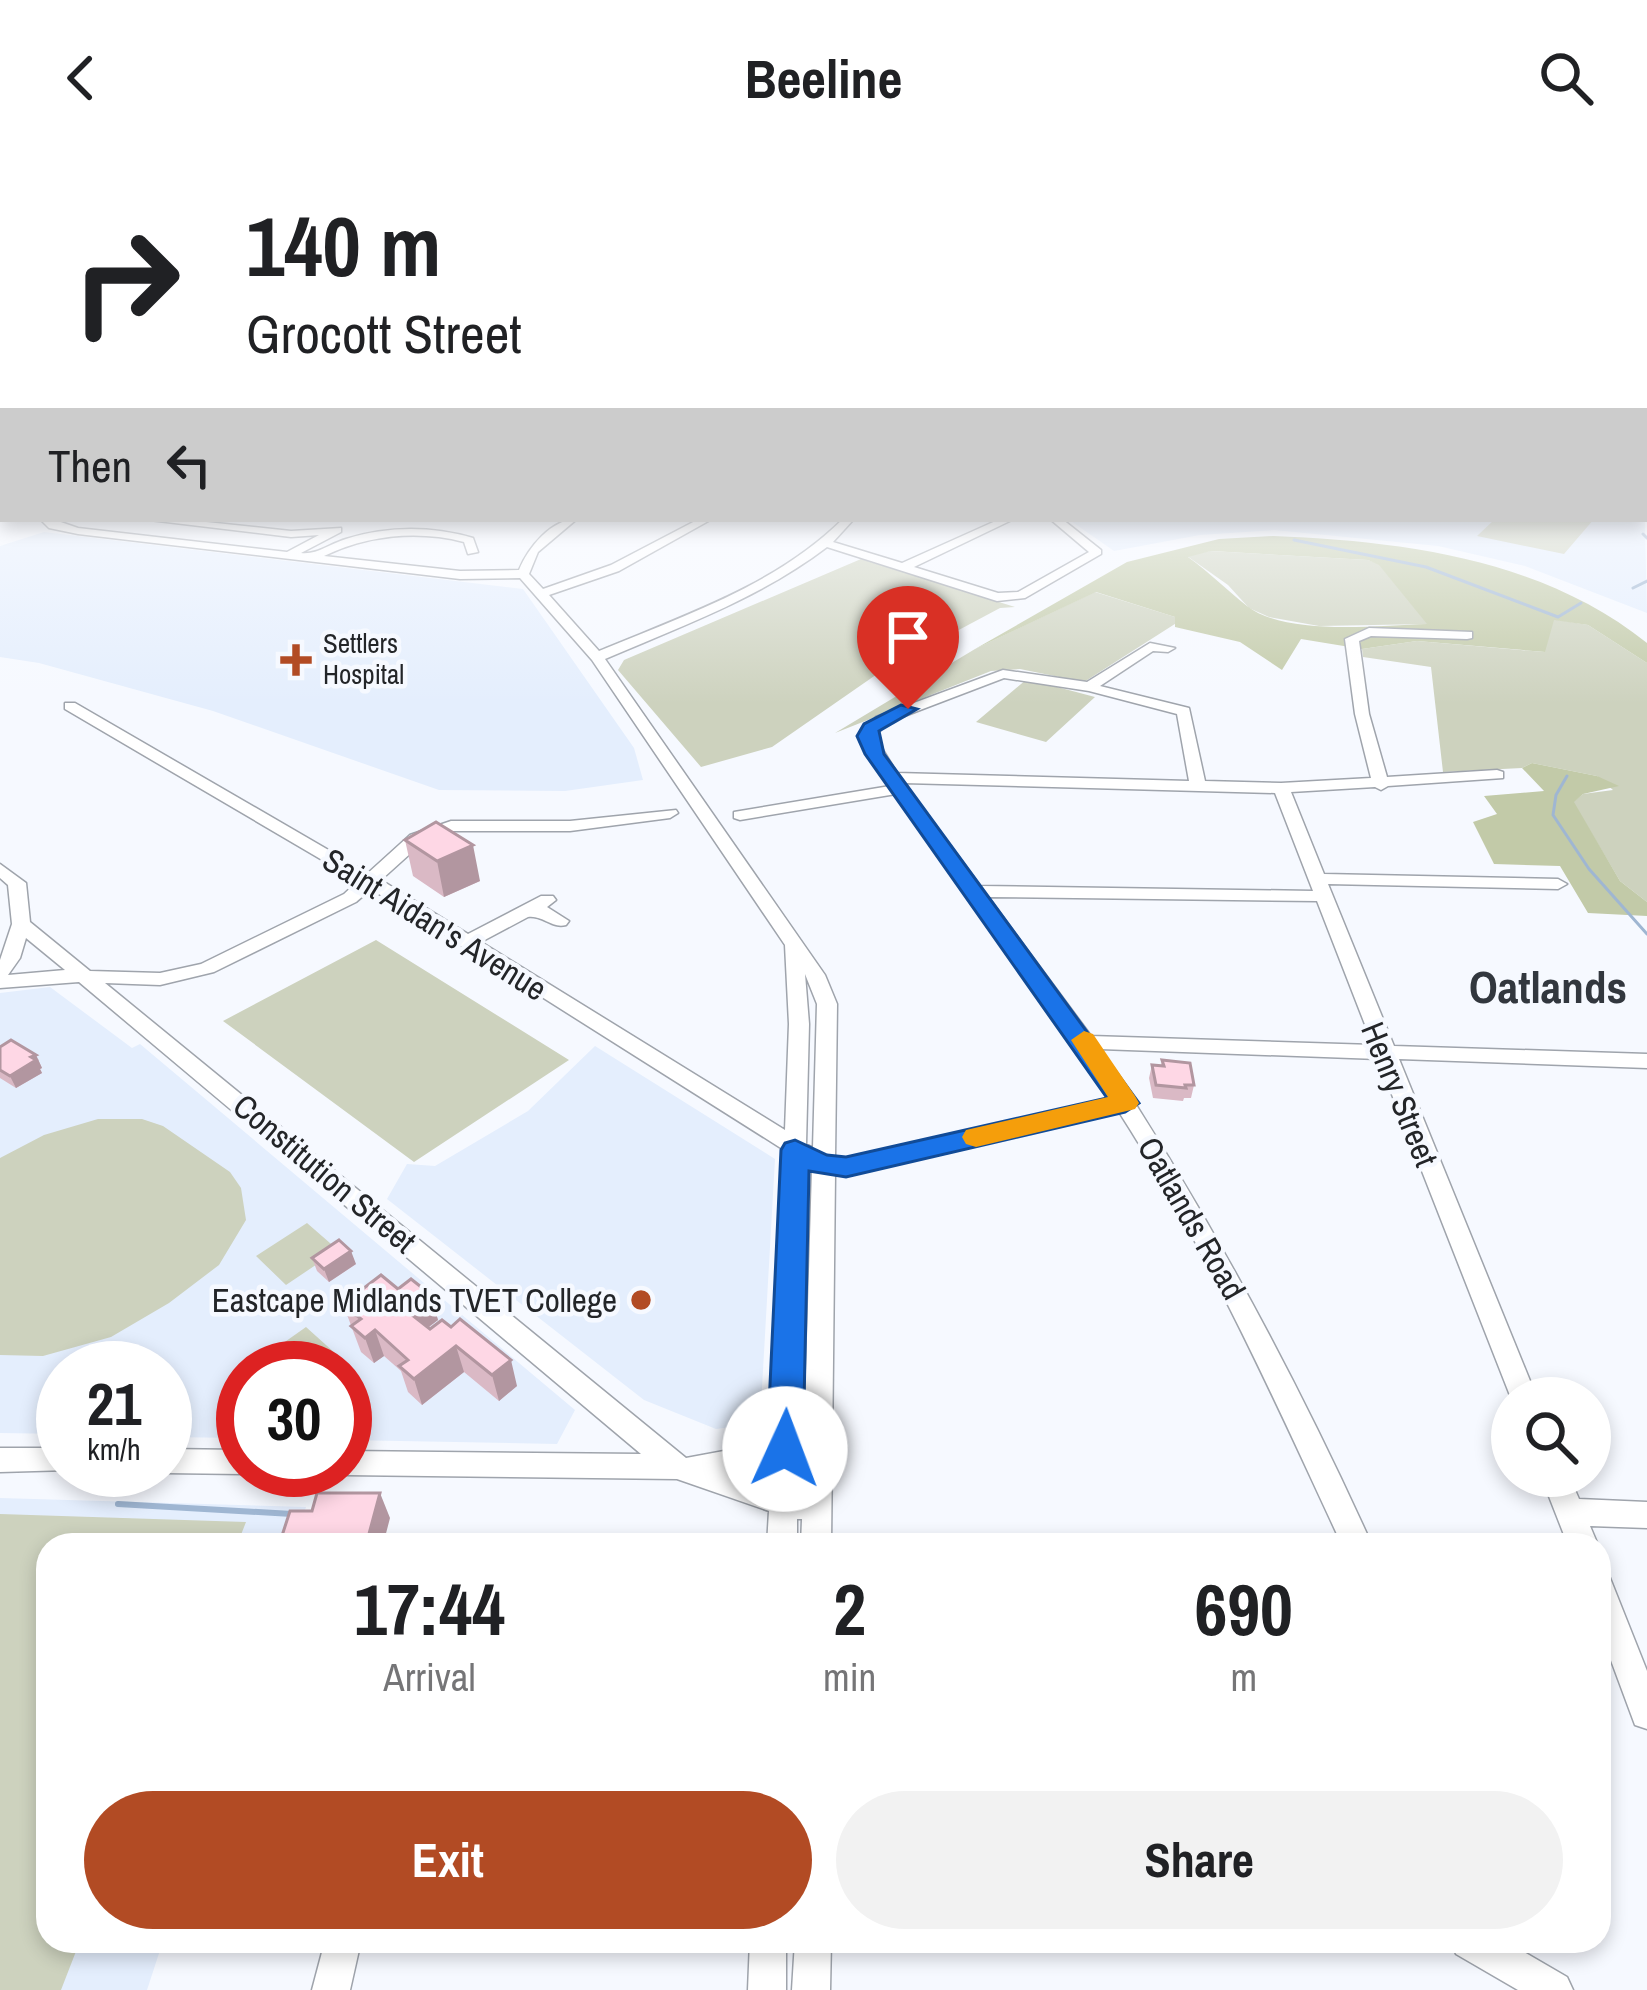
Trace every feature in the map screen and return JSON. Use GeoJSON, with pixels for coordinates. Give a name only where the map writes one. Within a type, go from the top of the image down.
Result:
{"type":"FeatureCollection","features":[{"type":"Feature","properties":{"kind":"street"},"geometry":{"type":"LineString","coordinates":[[104,534],[460,575],[523,574],[596,657],[815,975],[827,1004],[816,1533]]}},
{"type":"Feature","properties":{"kind":"street"},"geometry":{"type":"LineString","coordinates":[[290,555],[330,534]]}},
{"type":"Feature","properties":{"kind":"street"},"geometry":{"type":"LineString","coordinates":[[313,558],[331,548],[388,535],[428,534]]}},
{"type":"Feature","properties":{"kind":"street"},"geometry":{"type":"LineString","coordinates":[[446,534],[469,540],[472,552]]}},
{"type":"Feature","properties":{"kind":"street"},"geometry":{"type":"LineString","coordinates":[[523,574],[533,550],[554,534]]}},
{"type":"Feature","properties":{"kind":"street"},"geometry":{"type":"LineString","coordinates":[[543,592],[615,568],[680,534]]}},
{"type":"Feature","properties":{"kind":"street"},"geometry":{"type":"LineString","coordinates":[[596,657],[738,595],[829,544],[837,534]]}},
{"type":"Feature","properties":{"kind":"street"},"geometry":{"type":"LineString","coordinates":[[904,567],[977,534]]}},
{"type":"Feature","properties":{"kind":"street"},"geometry":{"type":"LineString","coordinates":[[829,544],[1006,598],[1021,595],[1097,552],[1077,534]]}},
{"type":"Feature","properties":{"kind":"street"},"geometry":{"type":"LineString","coordinates":[[1382,785],[1362,714],[1352,639],[1369,632],[1467,635]]}},
{"type":"Feature","properties":{"kind":"street"},"geometry":{"type":"LineString","coordinates":[[1089,688],[1150,647],[1168,647]]}},
{"type":"Feature","properties":{"kind":"street","name":"Oatlands Road"},"geometry":{"type":"LineString","coordinates":[[1089,688],[1027,675],[992,676],[881,720],[867,736],[1125,1103],[1256,1332],[1351,1533]]}},
{"type":"Feature","properties":{"kind":"street"},"geometry":{"type":"LineString","coordinates":[[1089,688],[1184,711],[1198,785]]}},
{"type":"Feature","properties":{"kind":"street","name":"Saint Aidan's Avenue"},"geometry":{"type":"LineString","coordinates":[[70,706],[372,882],[821,1164]]}},
{"type":"Feature","properties":{"kind":"street"},"geometry":{"type":"LineString","coordinates":[[740,815],[897,784],[1281,788],[1497,775]]}},
{"type":"Feature","properties":{"kind":"street","name":"Henry Street"},"geometry":{"type":"LineString","coordinates":[[1281,788],[1515,1377]]}},
{"type":"Feature","properties":{"kind":"street"},"geometry":{"type":"LineString","coordinates":[[0,869],[22,894],[11,958],[0,977],[160,980],[207,968],[350,898],[416,839],[451,826],[570,826],[670,813]]}},
{"type":"Feature","properties":{"kind":"street"},"geometry":{"type":"LineString","coordinates":[[973,891],[1558,884]]}},
{"type":"Feature","properties":{"kind":"street"},"geometry":{"type":"LineString","coordinates":[[466,942],[547,900]]}},
{"type":"Feature","properties":{"kind":"street"},"geometry":{"type":"LineString","coordinates":[[524,912],[539,910],[560,921]]}},
{"type":"Feature","properties":{"kind":"street","name":"Constitution Street"},"geometry":{"type":"LineString","coordinates":[[20,924],[684,1468]]}},
{"type":"Feature","properties":{"kind":"street"},"geometry":{"type":"LineString","coordinates":[[782,1533],[799,1024],[794,948]]}},
{"type":"Feature","properties":{"kind":"street"},"geometry":{"type":"LineString","coordinates":[[1085,1042],[1647,1061]]}},
{"type":"Feature","properties":{"kind":"street"},"geometry":{"type":"LineString","coordinates":[[821,1164],[846,1167],[1125,1103]]}},
{"type":"Feature","properties":{"kind":"street"},"geometry":{"type":"LineString","coordinates":[[372,1463],[684,1468],[785,1449],[816,1448]]}},
{"type":"Feature","properties":{"kind":"street"},"geometry":{"type":"LineString","coordinates":[[0,1460],[36,1460]]}},
{"type":"Feature","properties":{"kind":"street"},"geometry":{"type":"LineString","coordinates":[[684,1468],[783,1503],[817,1509]]}},
{"type":"Feature","properties":{"kind":"street"},"geometry":{"type":"LineString","coordinates":[[1564,1497],[1578,1533]]}},
{"type":"Feature","properties":{"kind":"street"},"geometry":{"type":"LineString","coordinates":[[1570,1512],[1647,1515]]}},
{"type":"Feature","properties":{"kind":"street"},"geometry":{"type":"LineString","coordinates":[[1611,1620],[1647,1714]]}},
{"type":"Feature","properties":{"kind":"street"},"geometry":{"type":"LineString","coordinates":[[331,1990],[340,1953]]}},
{"type":"Feature","properties":{"kind":"street"},"geometry":{"type":"LineString","coordinates":[[767,1990],[768,1953]]}},
{"type":"Feature","properties":{"kind":"street"},"geometry":{"type":"LineString","coordinates":[[812,1990],[813,1953]]}},
{"type":"Feature","properties":{"kind":"street"},"geometry":{"type":"LineString","coordinates":[[1496,1957],[1554,1990]]}},
{"type":"Feature","properties":{"kind":"shaded area","name":"Settlers Hospital"},"geometry":{"type":"Polygon","coordinates":[[[39,534],[57,534],[523,589],[634,748],[643,780],[565,791],[439,790],[213,711],[39,663],[0,657],[0,546],[39,534]]]}},
{"type":"Feature","properties":{"kind":"shaded area"},"geometry":{"type":"Polygon","coordinates":[[[1089,534],[1221,534],[1200,535],[1114,551],[1089,534]]]}},
{"type":"Feature","properties":{"kind":"shaded area"},"geometry":{"type":"Polygon","coordinates":[[[1311,534],[1645,534],[1647,613],[1525,566],[1438,546],[1311,534]]]}},
{"type":"Feature","properties":{"kind":"shaded area"},"geometry":{"type":"Polygon","coordinates":[[[50,987],[132,1048],[140,1044],[575,1410],[557,1444],[372,1441],[372,1341],[216,1341],[216,1438],[192,1437],[192,1341],[36,1341],[36,1434],[0,1433],[0,993],[50,987]]]}},
{"type":"Feature","properties":{"kind":"shaded area","name":"Eastcape Midlands TVET College"},"geometry":{"type":"Polygon","coordinates":[[[595,1046],[775,1159],[760,1423],[716,1429],[644,1400],[387,1199],[407,1164],[435,1166],[528,1111],[595,1046]]]}},
{"type":"Feature","properties":{"kind":"shaded area"},"geometry":{"type":"Polygon","coordinates":[[[0,1498],[306,1507],[298,1533],[36,1533],[36,1953],[159,1953],[147,1990],[0,1990],[0,1498]]]}},
{"type":"Feature","properties":{"kind":"green space"},"geometry":{"type":"Polygon","coordinates":[[[1480,534],[1581,534],[1564,554],[1480,534]]]}},
{"type":"Feature","properties":{"kind":"green space"},"geometry":{"type":"Polygon","coordinates":[[[1273,536],[1372,543],[1469,560],[1563,592],[1606,614],[1647,643],[1647,663],[1588,625],[1554,620],[1545,652],[1417,641],[1362,649],[1301,639],[1282,670],[1240,642],[1175,627],[1175,617],[1096,592],[975,649],[1127,562],[1219,539],[1273,536]],[[1211,551],[1188,557],[1247,606],[1285,622],[1334,627],[1427,624],[1379,565],[1368,560],[1211,551]]]}},
{"type":"Feature","properties":{"kind":"green space"},"geometry":{"type":"Polygon","coordinates":[[[1210,551],[1368,560],[1379,564],[1428,624],[1319,626],[1269,617],[1249,608],[1228,585],[1187,556],[1210,551]]]}},
{"type":"Feature","properties":{"kind":"green space"},"geometry":{"type":"Polygon","coordinates":[[[861,559],[1015,607],[1000,608],[880,672],[772,747],[701,767],[618,670],[624,660],[861,559]]]}},
{"type":"Feature","properties":{"kind":"green space"},"geometry":{"type":"Polygon","coordinates":[[[1095,592],[1175,617],[1178,622],[1084,682],[1020,669],[991,671],[835,733],[975,649],[1095,592]]]}},
{"type":"Feature","properties":{"kind":"green space"},"geometry":{"type":"Polygon","coordinates":[[[1553,619],[1588,625],[1647,663],[1647,902],[1620,881],[1573,802],[1583,794],[1613,790],[1597,776],[1532,763],[1522,768],[1443,772],[1431,667],[1363,657],[1362,649],[1417,641],[1544,652],[1553,619]]]}},
{"type":"Feature","properties":{"kind":"green space"},"geometry":{"type":"Polygon","coordinates":[[[1027,679],[1095,697],[1046,742],[976,722],[1027,679]]]}},
{"type":"Feature","properties":{"kind":"green space"},"geometry":{"type":"Polygon","coordinates":[[[1532,763],[1597,776],[1619,786],[1583,794],[1574,802],[1620,881],[1647,902],[1647,916],[1588,913],[1560,866],[1494,864],[1473,822],[1497,814],[1484,796],[1544,791],[1522,768],[1532,763]]]}},
{"type":"Feature","properties":{"kind":"green space"},"geometry":{"type":"Polygon","coordinates":[[[376,940],[569,1060],[414,1162],[223,1021],[376,940]]]}},
{"type":"Feature","properties":{"kind":"green space"},"geometry":{"type":"Polygon","coordinates":[[[98,1119],[142,1119],[163,1126],[230,1172],[241,1188],[246,1220],[219,1265],[169,1303],[111,1337],[36,1341],[36,1356],[0,1355],[0,1158],[44,1135],[98,1119]]]}},
{"type":"Feature","properties":{"kind":"green space"},"geometry":{"type":"Polygon","coordinates":[[[307,1223],[338,1250],[286,1285],[256,1256],[307,1223]]]}},
{"type":"Feature","properties":{"kind":"green space"},"geometry":{"type":"Polygon","coordinates":[[[306,1327],[322,1341],[286,1341],[306,1327]]]}},
{"type":"Feature","properties":{"kind":"green space"},"geometry":{"type":"Polygon","coordinates":[[[0,1514],[246,1522],[242,1533],[36,1533],[36,1953],[75,1953],[61,1990],[0,1990],[0,1514]]]}},
{"type":"Feature","properties":{"kind":"building"},"geometry":{"type":"Polygon","coordinates":[[[436,822],[473,845],[437,861],[405,840],[436,822]]]}},
{"type":"Feature","properties":{"kind":"building"},"geometry":{"type":"Polygon","coordinates":[[[11,1040],[36,1055],[31,1057],[36,1060],[10,1076],[0,1070],[0,1047],[11,1040]]]}},
{"type":"Feature","properties":{"kind":"building"},"geometry":{"type":"Polygon","coordinates":[[[1162,1060],[1190,1063],[1194,1085],[1156,1085],[1152,1065],[1164,1066],[1162,1060]]]}},
{"type":"Feature","properties":{"kind":"building"},"geometry":{"type":"Polygon","coordinates":[[[339,1240],[351,1251],[324,1269],[312,1258],[339,1240]]]}},
{"type":"Feature","properties":{"kind":"building"},"geometry":{"type":"Polygon","coordinates":[[[381,1275],[398,1289],[411,1279],[430,1294],[407,1311],[430,1329],[442,1320],[451,1327],[460,1319],[511,1360],[492,1375],[456,1346],[414,1379],[399,1366],[408,1360],[375,1330],[365,1338],[351,1326],[361,1319],[343,1304],[381,1275]]]}},
{"type":"Feature","properties":{"kind":"building"},"geometry":{"type":"Polygon","coordinates":[[[380,1493],[369,1533],[283,1533],[290,1511],[312,1511],[316,1497],[380,1493]]]}},
{"type":"Feature","properties":{"kind":"waterway"},"geometry":{"type":"LineString","coordinates":[[1643,534],[1647,538]]}},
{"type":"Feature","properties":{"kind":"waterway"},"geometry":{"type":"LineString","coordinates":[[1294,540],[1426,567],[1558,617],[1581,603]]}},
{"type":"Feature","properties":{"kind":"waterway"},"geometry":{"type":"LineString","coordinates":[[1633,588],[1647,581]]}},
{"type":"Feature","properties":{"kind":"waterway"},"geometry":{"type":"LineString","coordinates":[[1567,776],[1556,795],[1553,815],[1589,869],[1647,934]]}},
{"type":"Feature","properties":{"kind":"waterway"},"geometry":{"type":"LineString","coordinates":[[118,1504],[292,1514]]}},
{"type":"Feature","properties":{"kind":"slow traffic"},"geometry":{"type":"LineString","coordinates":[[976,1137],[1125,1103],[1084,1040]]}},
{"type":"Feature","properties":{"kind":"place","name":"Settlers Hospital"},"geometry":{"type":"Point","coordinates":[296,660]}},
{"type":"Feature","properties":{"kind":"place","name":"Eastcape Midlands TVET College"},"geometry":{"type":"Point","coordinates":[641,1300]}},
{"type":"Feature","properties":{"kind":"district","name":"Oatlands"},"geometry":{"type":"Point","coordinates":[1548,987]}},
{"type":"Feature","properties":{"kind":"route"},"geometry":{"type":"LineString","coordinates":[[785,1449],[795,1150],[821,1164],[846,1167],[1125,1103],[874,754],[867,736],[870,728],[908,709]]}}]}
